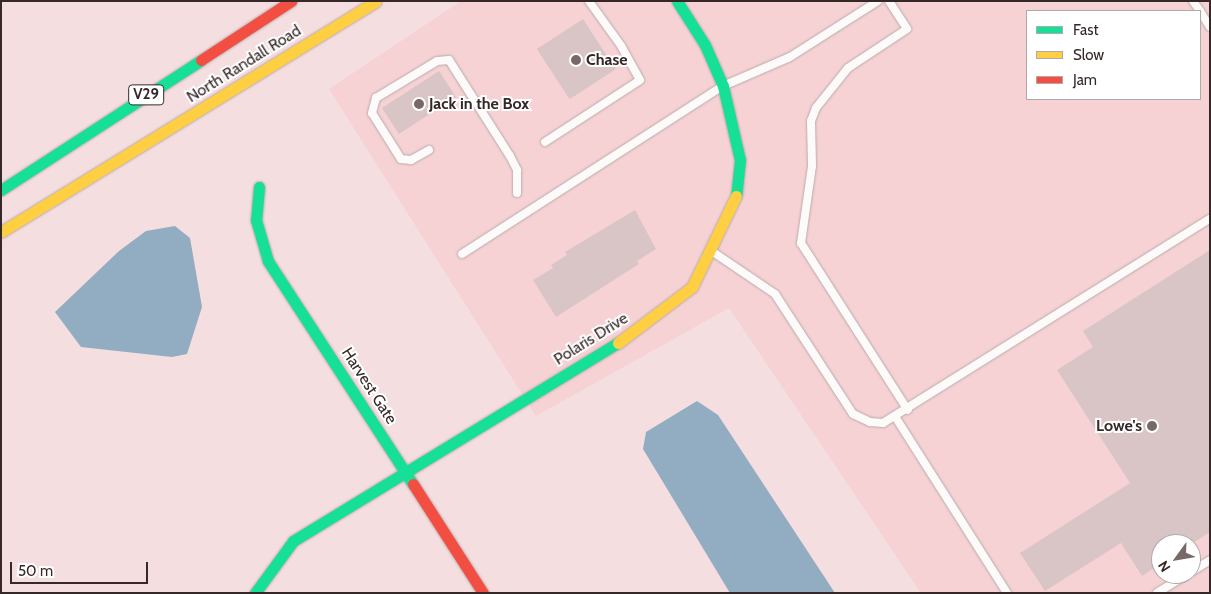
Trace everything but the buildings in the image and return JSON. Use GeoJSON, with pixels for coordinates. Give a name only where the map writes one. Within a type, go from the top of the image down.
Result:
{"type":"FeatureCollection","features":[{"type":"Feature","properties":{"kind":"street","name":"North Randall Road"},"geometry":{"type":"LineString","coordinates":[[1,190],[291,1]]}},
{"type":"Feature","properties":{"kind":"street","name":"North Randall Road"},"geometry":{"type":"LineString","coordinates":[[1,232],[376,1]]}},
{"type":"Feature","properties":{"kind":"street","name":"Polaris Drive"},"geometry":{"type":"LineString","coordinates":[[255,593],[293,541],[408,474],[656,318],[692,287],[714,252],[739,183],[736,134],[724,86],[705,45],[677,1]]}},
{"type":"Feature","properties":{"kind":"street","name":"Harvest Gate"},"geometry":{"type":"LineString","coordinates":[[259,187],[256,220],[268,261],[408,474],[483,593]]}},
{"type":"Feature","properties":{"kind":"lane"},"geometry":{"type":"LineString","coordinates":[[545,142],[640,80],[622,47],[589,1]]}},
{"type":"Feature","properties":{"kind":"lane"},"geometry":{"type":"LineString","coordinates":[[462,254],[724,86],[790,57],[878,1]]}},
{"type":"Feature","properties":{"kind":"lane"},"geometry":{"type":"LineString","coordinates":[[889,1],[907,29],[848,68],[816,108],[811,121],[812,166],[801,243],[908,410]]}},
{"type":"Feature","properties":{"kind":"lane"},"geometry":{"type":"LineString","coordinates":[[1201,13],[1210,27]]}},
{"type":"Feature","properties":{"kind":"lane"},"geometry":{"type":"LineString","coordinates":[[430,150],[411,160],[401,159],[372,113],[376,98],[437,61],[449,60],[510,156],[517,170],[517,192]]}},
{"type":"Feature","properties":{"kind":"lane"},"geometry":{"type":"LineString","coordinates":[[714,252],[775,294],[853,414],[870,422],[896,418],[1210,219]]}},
{"type":"Feature","properties":{"kind":"lane"},"geometry":{"type":"LineString","coordinates":[[896,418],[1008,593]]}},
{"type":"Feature","properties":{"kind":"lane"},"geometry":{"type":"LineString","coordinates":[[1157,593],[1171,584]]}},
{"type":"Feature","properties":{"kind":"shaded area"},"geometry":{"type":"Polygon","coordinates":[[[461,1],[1210,1],[1210,593],[921,593],[729,308],[536,416],[329,89],[461,1]]]}},
{"type":"Feature","properties":{"kind":"water"},"geometry":{"type":"Polygon","coordinates":[[[175,226],[190,238],[202,307],[187,354],[172,357],[81,347],[55,312],[119,251],[146,231],[175,226]]]}},
{"type":"Feature","properties":{"kind":"water"},"geometry":{"type":"Polygon","coordinates":[[[697,401],[718,415],[835,593],[730,593],[643,449],[646,432],[697,401]]]}},
{"type":"Feature","properties":{"kind":"traffic: fast"},"geometry":{"type":"LineString","coordinates":[[677,1],[705,45],[723,86],[740,160],[736,196]]}},
{"type":"Feature","properties":{"kind":"traffic: fast"},"geometry":{"type":"LineString","coordinates":[[1,190],[201,60]]}},
{"type":"Feature","properties":{"kind":"traffic: fast"},"geometry":{"type":"LineString","coordinates":[[259,187],[256,220],[268,261],[413,484]]}},
{"type":"Feature","properties":{"kind":"traffic: fast"},"geometry":{"type":"LineString","coordinates":[[255,593],[293,541],[618,343]]}},
{"type":"Feature","properties":{"kind":"traffic: slow"},"geometry":{"type":"LineString","coordinates":[[1,232],[376,1]]}},
{"type":"Feature","properties":{"kind":"traffic: slow"},"geometry":{"type":"LineString","coordinates":[[618,343],[692,287],[736,196]]}},
{"type":"Feature","properties":{"kind":"traffic: jam"},"geometry":{"type":"LineString","coordinates":[[201,60],[291,1]]}},
{"type":"Feature","properties":{"kind":"traffic: jam"},"geometry":{"type":"LineString","coordinates":[[413,484],[483,593]]}},
{"type":"Feature","properties":{"kind":"place","name":"Chase"},"geometry":{"type":"Point","coordinates":[576,60]}},
{"type":"Feature","properties":{"kind":"place","name":"Jack in the Box"},"geometry":{"type":"Point","coordinates":[419,104]}},
{"type":"Feature","properties":{"kind":"place","name":"Lowe's"},"geometry":{"type":"Point","coordinates":[1152,426]}}]}
